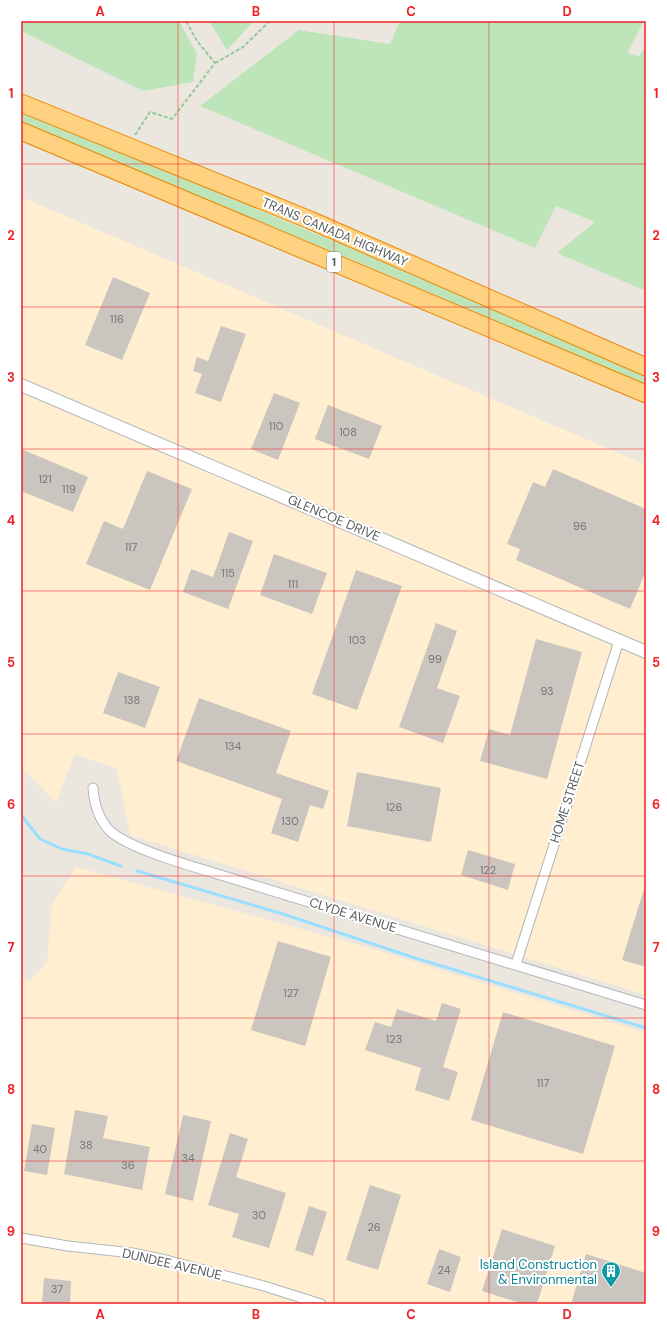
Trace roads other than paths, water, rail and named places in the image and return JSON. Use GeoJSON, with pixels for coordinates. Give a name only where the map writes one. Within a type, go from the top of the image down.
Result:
{"type":"FeatureCollection","features":[{"type":"Feature","properties":{"kind":"highway"},"geometry":{"type":"LineString","coordinates":[[21,92],[132,138],[270,199],[286,211]]}},
{"type":"Feature","properties":{"kind":"highway","name":"TRANS CANADA HIGHWAY"},"geometry":{"type":"LineString","coordinates":[[21,103],[286,211],[646,368]]}},
{"type":"Feature","properties":{"kind":"highway","name":"1"},"geometry":{"type":"LineString","coordinates":[[21,131],[646,394]]}},
{"type":"Feature","properties":{"kind":"street","name":"GLENCOE DRIVE"},"geometry":{"type":"LineString","coordinates":[[21,385],[646,652]]}},
{"type":"Feature","properties":{"kind":"street","name":"HOME STREET"},"geometry":{"type":"LineString","coordinates":[[516,964],[619,641]]}},
{"type":"Feature","properties":{"kind":"street","name":"CLYDE AVENUE"},"geometry":{"type":"LineString","coordinates":[[93,788],[95,803],[104,824],[114,834],[125,841],[214,874],[516,964],[646,1005]]}},
{"type":"Feature","properties":{"kind":"street","name":"DUNDEE AVENUE"},"geometry":{"type":"LineString","coordinates":[[21,1238],[68,1246],[132,1253],[166,1260],[264,1286],[321,1304]]}},
{"type":"Feature","properties":{"kind":"waterway"},"geometry":{"type":"LineString","coordinates":[[21,815],[40,839],[62,849],[88,854],[121,866]]}},
{"type":"Feature","properties":{"kind":"waterway"},"geometry":{"type":"LineString","coordinates":[[137,871],[283,914],[412,957],[646,1028]]}},
{"type":"Feature","properties":{"kind":"place","name":"Island Construction & Environmental"},"geometry":{"type":"Point","coordinates":[611,1288]}}]}
